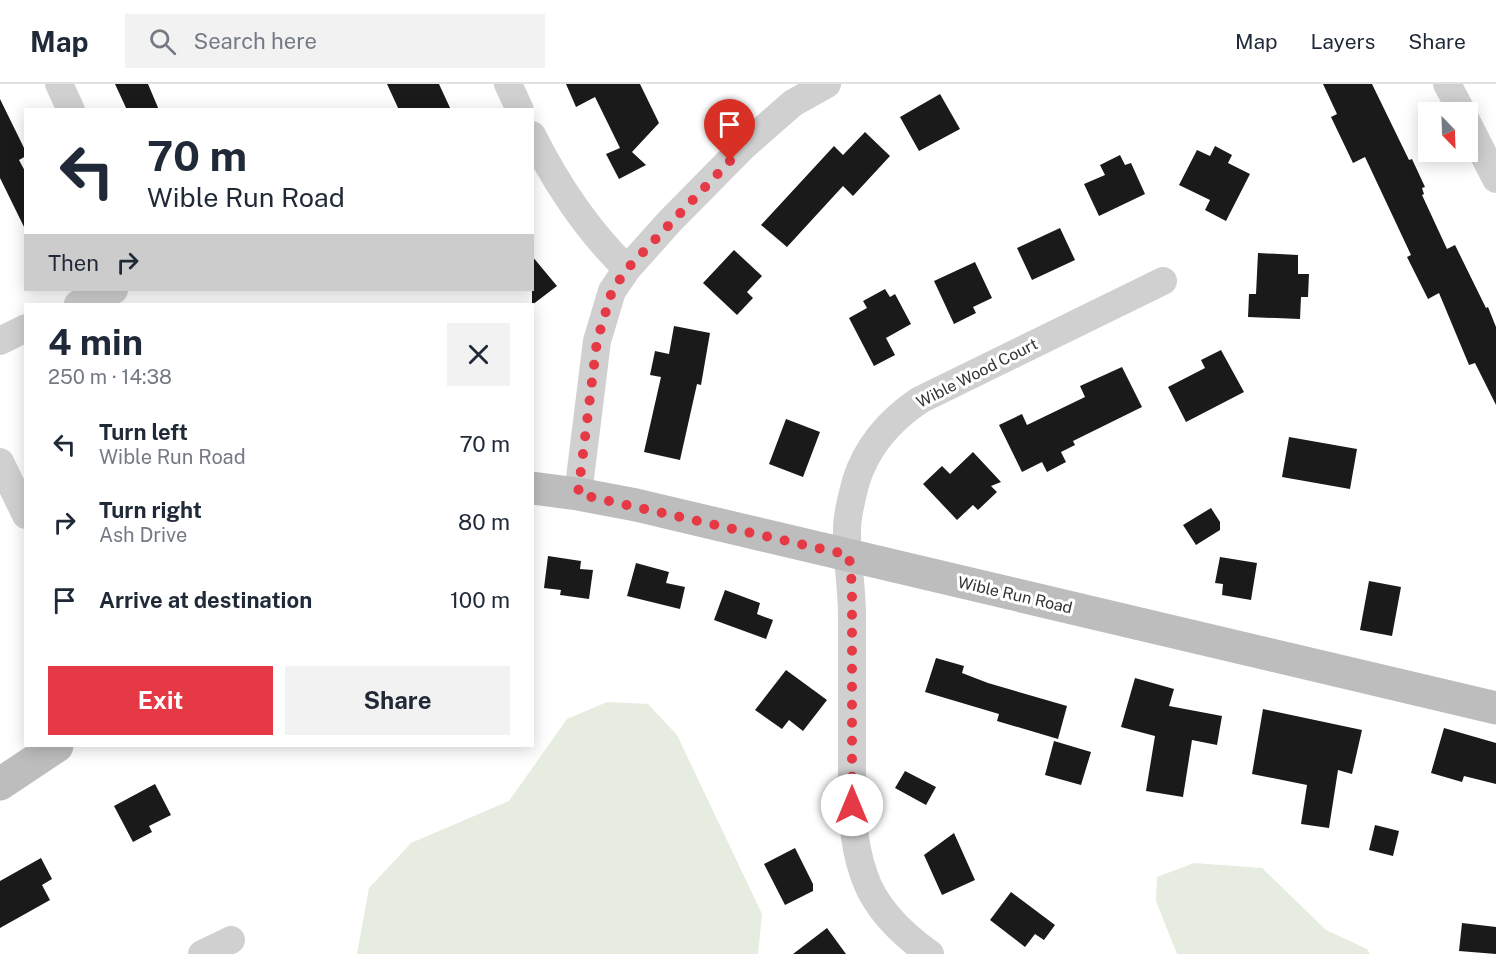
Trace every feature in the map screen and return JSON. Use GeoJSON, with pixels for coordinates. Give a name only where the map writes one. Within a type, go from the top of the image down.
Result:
{"type":"FeatureCollection","features":[{"type":"Feature","properties":{"kind":"street"},"geometry":{"type":"LineString","coordinates":[[59,84],[70,108]]}},
{"type":"Feature","properties":{"kind":"street"},"geometry":{"type":"LineString","coordinates":[[508,84],[519,108]]}},
{"type":"Feature","properties":{"kind":"street"},"geometry":{"type":"LineString","coordinates":[[578,494],[597,341],[612,291],[627,269],[773,119],[793,103],[826,84]]}},
{"type":"Feature","properties":{"kind":"street"},"geometry":{"type":"LineString","coordinates":[[1447,84],[1457,102]]}},
{"type":"Feature","properties":{"kind":"street"},"geometry":{"type":"LineString","coordinates":[[534,139],[557,183],[581,219],[627,269]]}},
{"type":"Feature","properties":{"kind":"street"},"geometry":{"type":"LineString","coordinates":[[1478,144],[1496,179]]}},
{"type":"Feature","properties":{"kind":"street","name":"Wible Wood Court"},"geometry":{"type":"LineString","coordinates":[[930,954],[916,945],[873,899],[856,850],[852,805],[852,586],[847,534],[851,502],[860,470],[875,442],[902,412],[920,400],[1163,280]]}},
{"type":"Feature","properties":{"kind":"street"},"geometry":{"type":"LineString","coordinates":[[81,303],[111,291]]}},
{"type":"Feature","properties":{"kind":"street"},"geometry":{"type":"LineString","coordinates":[[0,341],[24,329]]}},
{"type":"Feature","properties":{"kind":"street"},"geometry":{"type":"LineString","coordinates":[[0,462],[24,511]]}},
{"type":"Feature","properties":{"kind":"street","name":"Wible Run Road"},"geometry":{"type":"LineString","coordinates":[[534,488],[578,494],[849,555],[1496,708]]}},
{"type":"Feature","properties":{"kind":"street"},"geometry":{"type":"LineString","coordinates":[[0,784],[56,747]]}},
{"type":"Feature","properties":{"kind":"street"},"geometry":{"type":"LineString","coordinates":[[202,954],[231,940]]}},
{"type":"Feature","properties":{"kind":"shaded area"},"geometry":{"type":"Polygon","coordinates":[[[607,702],[648,704],[677,735],[762,914],[758,954],[357,954],[369,888],[411,843],[509,801],[567,719],[607,702]]]}},
{"type":"Feature","properties":{"kind":"shaded area"},"geometry":{"type":"Polygon","coordinates":[[[1194,863],[1262,868],[1326,930],[1367,949],[1370,954],[1177,954],[1156,901],[1157,877],[1194,863]]]}},
{"type":"Feature","properties":{"kind":"building"},"geometry":{"type":"Polygon","coordinates":[[[115,84],[148,84],[158,108],[126,108],[115,84]]]}},
{"type":"Feature","properties":{"kind":"building"},"geometry":{"type":"Polygon","coordinates":[[[387,84],[439,84],[450,108],[398,108],[387,84]]]}},
{"type":"Feature","properties":{"kind":"building"},"geometry":{"type":"Polygon","coordinates":[[[566,84],[640,84],[659,123],[632,152],[646,165],[619,179],[606,154],[620,148],[595,97],[576,107],[566,84]]]}},
{"type":"Feature","properties":{"kind":"building"},"geometry":{"type":"Polygon","coordinates":[[[1323,84],[1372,84],[1409,160],[1412,159],[1425,187],[1422,188],[1424,194],[1422,195],[1447,249],[1455,245],[1496,327],[1496,405],[1475,363],[1469,365],[1439,293],[1428,299],[1407,257],[1411,255],[1365,157],[1353,163],[1331,117],[1337,114],[1323,84]]]}},
{"type":"Feature","properties":{"kind":"building"},"geometry":{"type":"Polygon","coordinates":[[[940,94],[960,129],[919,151],[900,117],[940,94]]]}},
{"type":"Feature","properties":{"kind":"building"},"geometry":{"type":"Polygon","coordinates":[[[0,99],[24,148],[24,157],[19,160],[24,169],[24,227],[0,178],[0,99]]]}},
{"type":"Feature","properties":{"kind":"building"},"geometry":{"type":"Polygon","coordinates":[[[865,132],[890,156],[853,196],[843,186],[787,247],[761,225],[834,146],[843,155],[865,132]]]}},
{"type":"Feature","properties":{"kind":"building"},"geometry":{"type":"Polygon","coordinates":[[[1215,146],[1232,155],[1228,163],[1250,174],[1226,221],[1205,210],[1210,200],[1179,185],[1197,150],[1210,156],[1215,146]]]}},
{"type":"Feature","properties":{"kind":"building"},"geometry":{"type":"Polygon","coordinates":[[[1120,155],[1125,165],[1131,163],[1145,194],[1099,216],[1084,184],[1105,175],[1100,165],[1120,155]]]}},
{"type":"Feature","properties":{"kind":"building"},"geometry":{"type":"Polygon","coordinates":[[[1060,228],[1075,260],[1032,280],[1017,248],[1060,228]]]}},
{"type":"Feature","properties":{"kind":"building"},"geometry":{"type":"Polygon","coordinates":[[[734,250],[762,276],[747,292],[753,298],[737,315],[703,283],[734,250]]]}},
{"type":"Feature","properties":{"kind":"building"},"geometry":{"type":"Polygon","coordinates":[[[1258,253],[1298,255],[1298,274],[1309,274],[1308,297],[1301,297],[1300,319],[1248,317],[1249,294],[1256,294],[1258,253]]]}},
{"type":"Feature","properties":{"kind":"building"},"geometry":{"type":"Polygon","coordinates":[[[534,258],[557,286],[532,303],[532,291],[534,291],[534,258]]]}},
{"type":"Feature","properties":{"kind":"building"},"geometry":{"type":"Polygon","coordinates":[[[975,262],[992,298],[973,307],[976,313],[954,324],[934,281],[975,262]]]}},
{"type":"Feature","properties":{"kind":"building"},"geometry":{"type":"Polygon","coordinates":[[[885,289],[890,297],[895,294],[911,324],[886,338],[895,355],[874,366],[849,318],[867,308],[863,301],[885,289]]]}},
{"type":"Feature","properties":{"kind":"building"},"geometry":{"type":"Polygon","coordinates":[[[674,326],[710,333],[701,385],[697,384],[680,460],[644,452],[661,377],[650,375],[655,351],[669,354],[674,326]]]}},
{"type":"Feature","properties":{"kind":"building"},"geometry":{"type":"Polygon","coordinates":[[[1221,350],[1244,392],[1186,422],[1168,387],[1205,368],[1201,360],[1221,350]]]}},
{"type":"Feature","properties":{"kind":"building"},"geometry":{"type":"Polygon","coordinates":[[[1122,367],[1142,407],[1073,441],[1075,445],[1061,452],[1066,462],[1047,472],[1042,462],[1022,472],[999,425],[1022,414],[1027,425],[1085,397],[1080,386],[1122,367]]]}},
{"type":"Feature","properties":{"kind":"building"},"geometry":{"type":"Polygon","coordinates":[[[786,419],[820,432],[803,477],[769,464],[786,419]]]}},
{"type":"Feature","properties":{"kind":"building"},"geometry":{"type":"Polygon","coordinates":[[[1289,437],[1357,449],[1350,489],[1282,477],[1289,437]]]}},
{"type":"Feature","properties":{"kind":"building"},"geometry":{"type":"Polygon","coordinates":[[[973,452],[1001,482],[991,486],[997,492],[978,510],[973,505],[957,520],[923,484],[942,466],[950,474],[973,452]]]}},
{"type":"Feature","properties":{"kind":"building"},"geometry":{"type":"Polygon","coordinates":[[[1211,508],[1220,522],[1220,530],[1196,545],[1183,525],[1211,508]]]}},
{"type":"Feature","properties":{"kind":"building"},"geometry":{"type":"Polygon","coordinates":[[[548,556],[581,561],[580,569],[593,570],[589,599],[560,595],[561,590],[544,588],[548,556]]]}},
{"type":"Feature","properties":{"kind":"building"},"geometry":{"type":"Polygon","coordinates":[[[1220,557],[1257,563],[1251,600],[1222,595],[1223,584],[1215,583],[1220,557]]]}},
{"type":"Feature","properties":{"kind":"building"},"geometry":{"type":"Polygon","coordinates":[[[636,563],[669,572],[666,583],[685,587],[680,609],[627,596],[636,563]]]}},
{"type":"Feature","properties":{"kind":"building"},"geometry":{"type":"Polygon","coordinates":[[[1369,581],[1401,587],[1392,636],[1360,630],[1369,581]]]}},
{"type":"Feature","properties":{"kind":"building"},"geometry":{"type":"Polygon","coordinates":[[[725,590],[760,603],[757,614],[773,620],[766,639],[714,620],[725,590]]]}},
{"type":"Feature","properties":{"kind":"building"},"geometry":{"type":"Polygon","coordinates":[[[936,658],[964,666],[962,673],[988,683],[1067,706],[1058,739],[997,721],[999,714],[925,692],[936,658]]]}},
{"type":"Feature","properties":{"kind":"building"},"geometry":{"type":"Polygon","coordinates":[[[786,670],[827,700],[803,731],[789,720],[782,729],[755,710],[786,670]]]}},
{"type":"Feature","properties":{"kind":"building"},"geometry":{"type":"Polygon","coordinates":[[[1135,678],[1174,689],[1169,706],[1222,716],[1217,745],[1192,740],[1183,797],[1146,791],[1155,736],[1121,727],[1135,678]]]}},
{"type":"Feature","properties":{"kind":"building"},"geometry":{"type":"Polygon","coordinates":[[[1263,709],[1362,730],[1352,774],[1338,770],[1329,828],[1301,824],[1307,785],[1252,774],[1263,709]]]}},
{"type":"Feature","properties":{"kind":"building"},"geometry":{"type":"Polygon","coordinates":[[[1444,728],[1496,743],[1496,784],[1464,776],[1462,782],[1431,773],[1444,728]]]}},
{"type":"Feature","properties":{"kind":"building"},"geometry":{"type":"Polygon","coordinates":[[[1054,741],[1091,752],[1081,785],[1045,775],[1054,741]]]}},
{"type":"Feature","properties":{"kind":"building"},"geometry":{"type":"Polygon","coordinates":[[[905,771],[936,787],[926,805],[895,788],[905,771]]]}},
{"type":"Feature","properties":{"kind":"building"},"geometry":{"type":"Polygon","coordinates":[[[155,784],[171,815],[149,826],[152,832],[133,842],[114,806],[155,784]]]}},
{"type":"Feature","properties":{"kind":"building"},"geometry":{"type":"Polygon","coordinates":[[[1375,825],[1399,831],[1393,856],[1369,850],[1375,825]]]}},
{"type":"Feature","properties":{"kind":"building"},"geometry":{"type":"Polygon","coordinates":[[[954,833],[975,880],[942,895],[924,855],[954,833]]]}},
{"type":"Feature","properties":{"kind":"building"},"geometry":{"type":"Polygon","coordinates":[[[795,848],[813,884],[813,891],[785,905],[764,864],[795,848]]]}},
{"type":"Feature","properties":{"kind":"building"},"geometry":{"type":"Polygon","coordinates":[[[41,858],[52,879],[42,885],[50,900],[0,928],[0,881],[41,858]]]}},
{"type":"Feature","properties":{"kind":"building"},"geometry":{"type":"Polygon","coordinates":[[[1011,892],[1055,925],[1044,940],[1035,934],[1025,947],[990,920],[1011,892]]]}},
{"type":"Feature","properties":{"kind":"building"},"geometry":{"type":"Polygon","coordinates":[[[1462,923],[1496,927],[1496,954],[1459,951],[1462,923]]]}},
{"type":"Feature","properties":{"kind":"building"},"geometry":{"type":"Polygon","coordinates":[[[827,928],[846,954],[793,954],[827,928]]]}},
{"type":"Feature","properties":{"kind":"route"},"geometry":{"type":"LineString","coordinates":[[730,161],[627,269],[612,291],[597,341],[578,494],[636,505],[849,555],[852,586],[852,805]]}}]}
